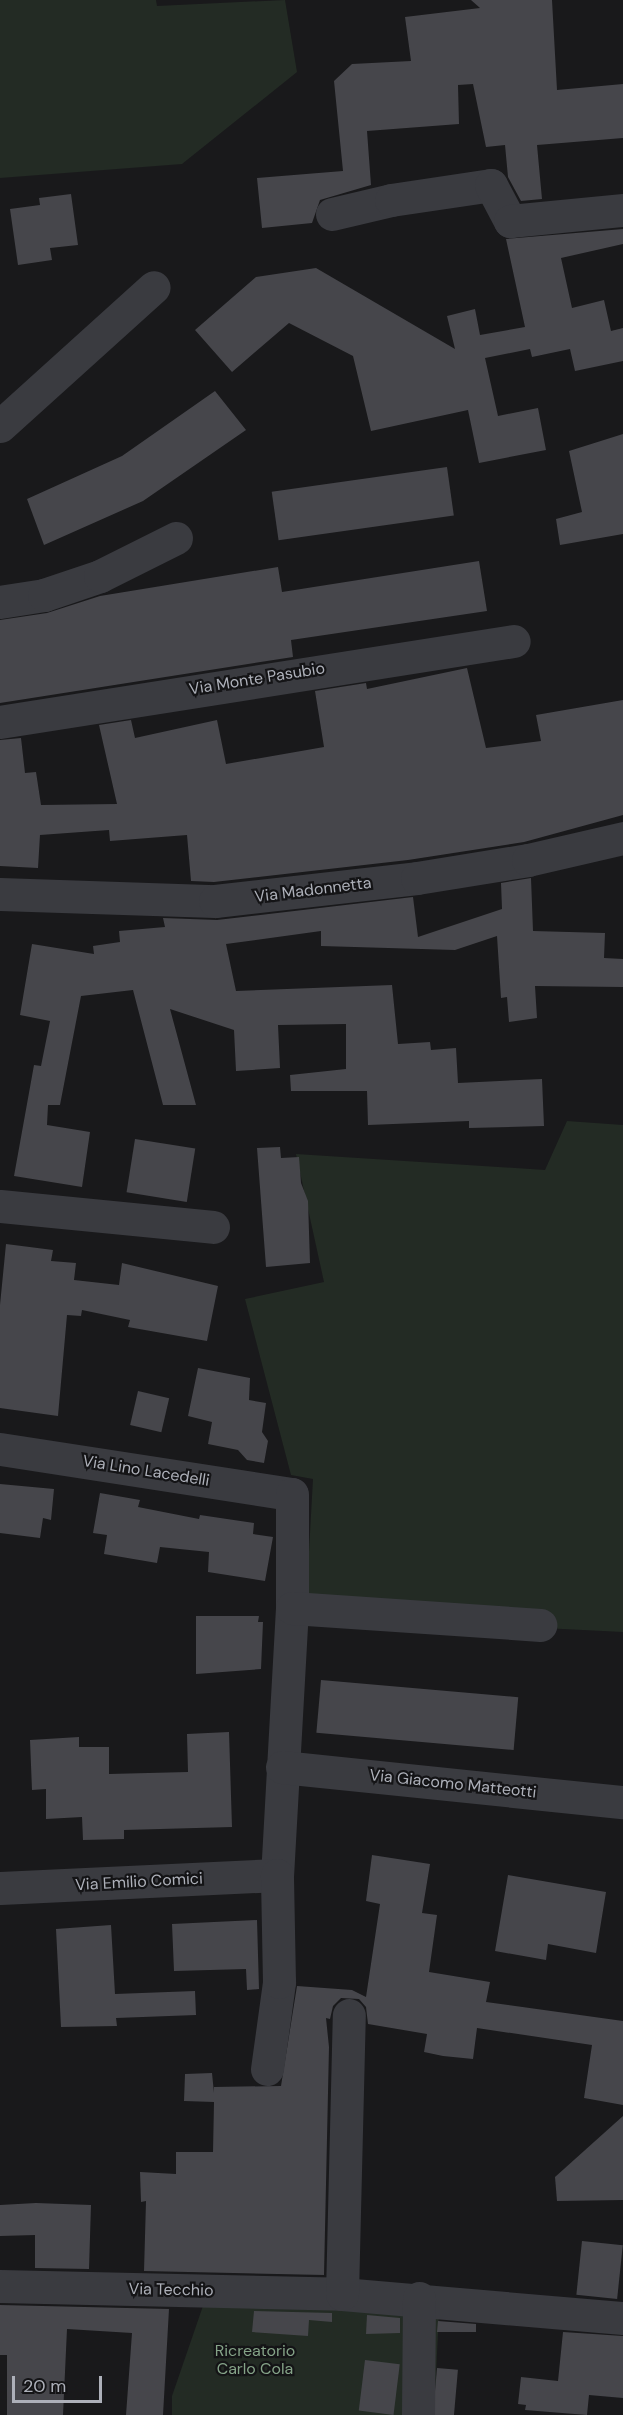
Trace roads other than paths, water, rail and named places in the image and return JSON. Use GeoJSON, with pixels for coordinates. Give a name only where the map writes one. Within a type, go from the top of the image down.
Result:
{"type":"FeatureCollection","features":[{"type":"Feature","properties":{"kind":"street"},"geometry":{"type":"LineString","coordinates":[[332,214],[391,200],[491,185],[510,221],[623,210]]}},
{"type":"Feature","properties":{"kind":"street"},"geometry":{"type":"LineString","coordinates":[[0,426],[154,287]]}},
{"type":"Feature","properties":{"kind":"street"},"geometry":{"type":"LineString","coordinates":[[0,602],[44,594],[100,576],[176,538]]}},
{"type":"Feature","properties":{"kind":"street","name":"Via Monte Pasubio"},"geometry":{"type":"LineString","coordinates":[[0,722],[514,641]]}},
{"type":"Feature","properties":{"kind":"street","name":"Via Madonnetta"},"geometry":{"type":"LineString","coordinates":[[0,894],[214,901],[417,878],[528,860],[623,838]]}},
{"type":"Feature","properties":{"kind":"street"},"geometry":{"type":"LineString","coordinates":[[0,1206],[213,1227]]}},
{"type":"Feature","properties":{"kind":"street","name":"Via Lino Lacedelli"},"geometry":{"type":"LineString","coordinates":[[0,1449],[292,1494],[292,1608]]}},
{"type":"Feature","properties":{"kind":"street"},"geometry":{"type":"LineString","coordinates":[[267,2068],[279,1982],[277,1875],[292,1608],[540,1625]]}},
{"type":"Feature","properties":{"kind":"street","name":"Via Giacomo Matteotti"},"geometry":{"type":"LineString","coordinates":[[282,1767],[623,1802]]}},
{"type":"Feature","properties":{"kind":"street","name":"Via Emilio Comici"},"geometry":{"type":"LineString","coordinates":[[0,1888],[277,1875]]}},
{"type":"Feature","properties":{"kind":"street"},"geometry":{"type":"LineString","coordinates":[[342,2294],[349,2015]]}},
{"type":"Feature","properties":{"kind":"street","name":"Via Tecchio"},"geometry":{"type":"LineString","coordinates":[[0,2286],[342,2294],[419,2298],[623,2318]]}},
{"type":"Feature","properties":{"kind":"street"},"geometry":{"type":"LineString","coordinates":[[418,2415],[419,2298]]}},
{"type":"Feature","properties":{"kind":"park label","name":"Ricreatorio Carlo Cola"},"geometry":{"type":"Point","coordinates":[255,2360]}}]}
